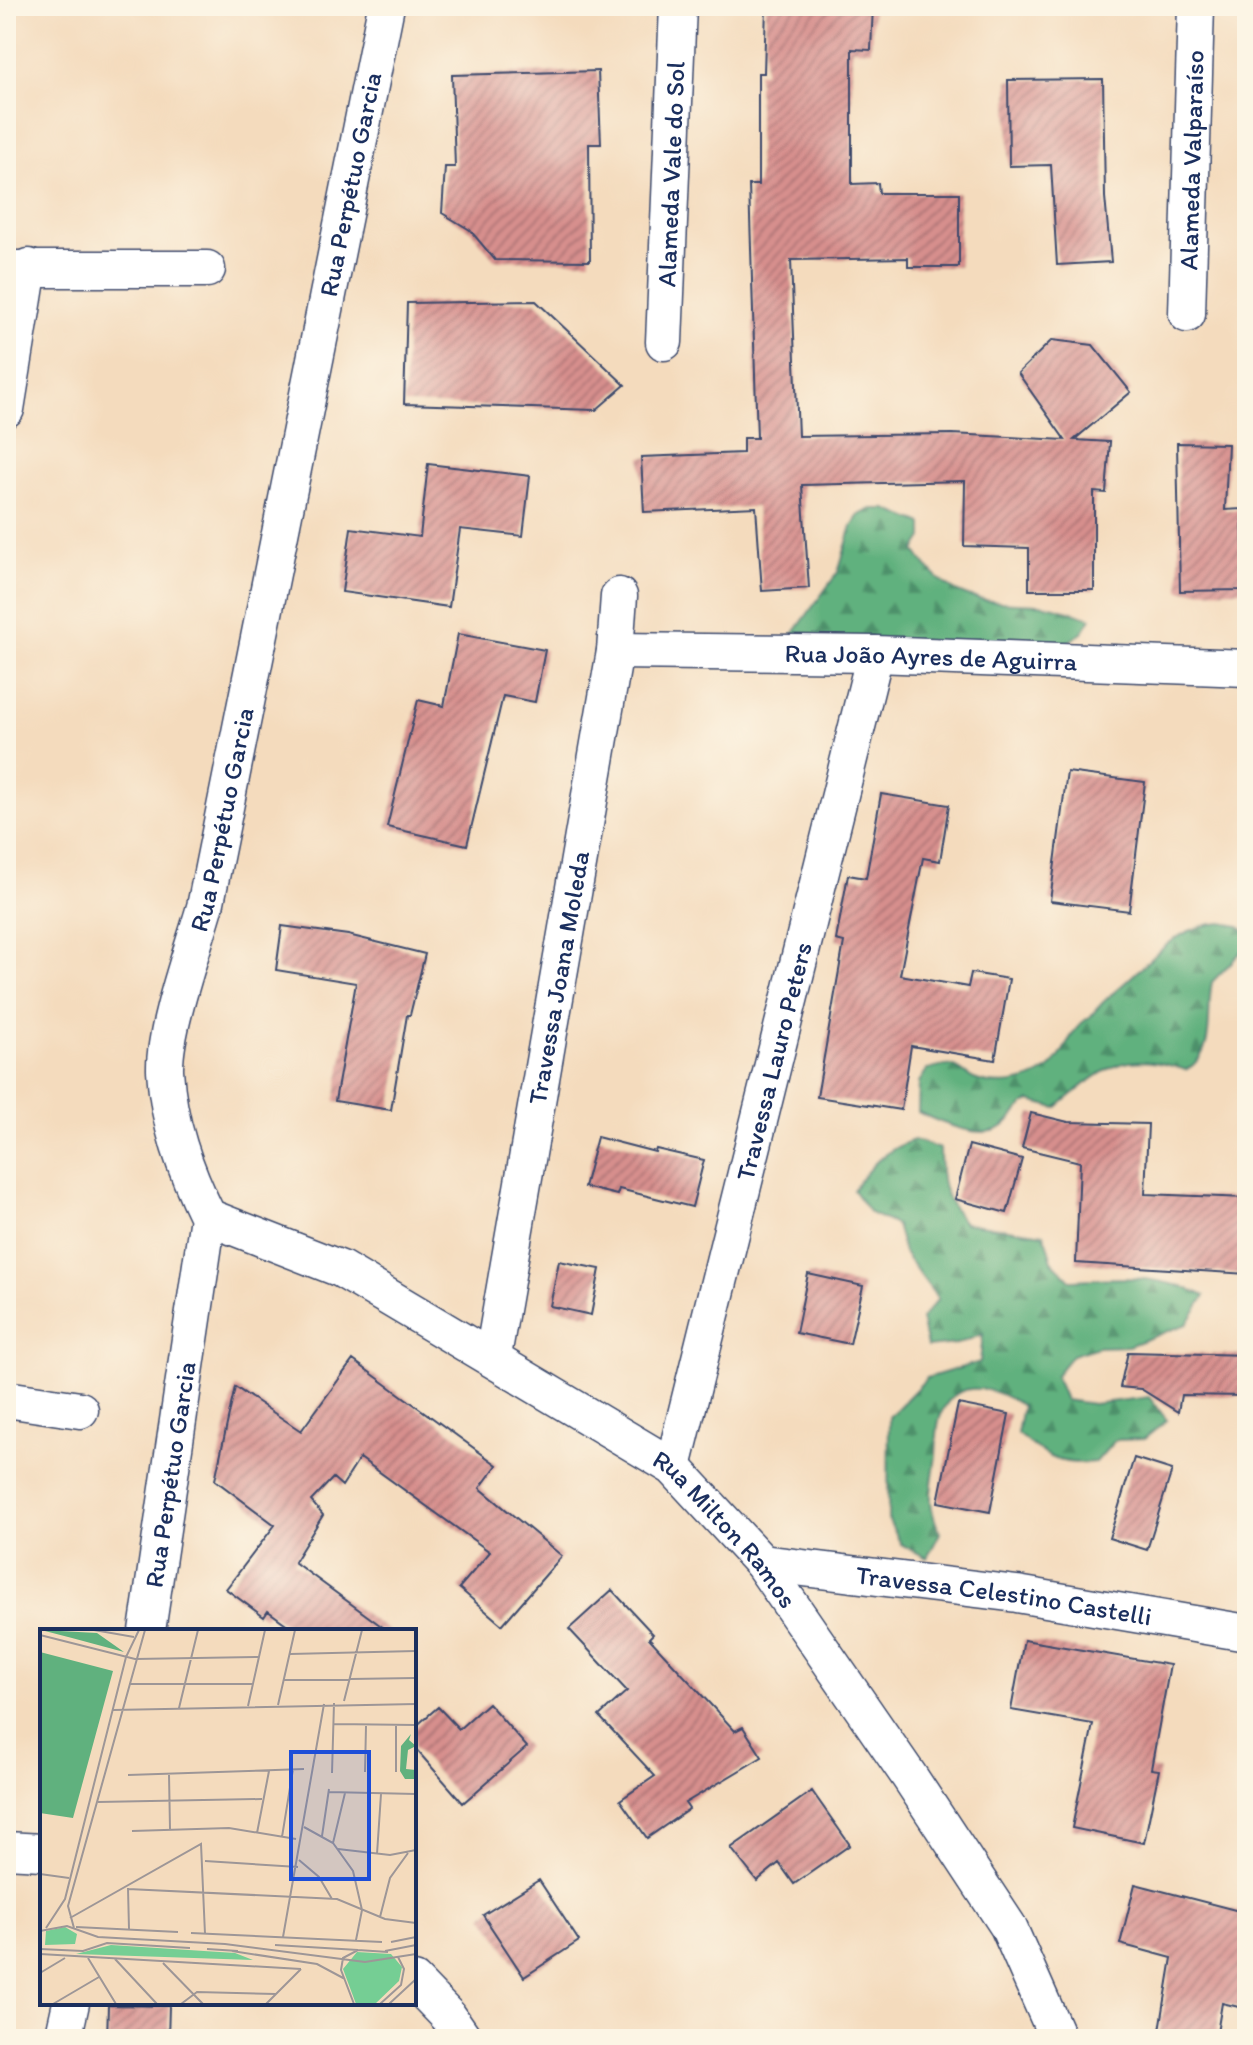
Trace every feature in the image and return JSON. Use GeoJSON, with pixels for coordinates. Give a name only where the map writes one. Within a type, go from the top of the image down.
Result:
{"type":"FeatureCollection","features":[{"type":"Feature","properties":{"kind":"street","name":"Rua Perpétuo Garcia"},"geometry":{"type":"LineString","coordinates":[[147,1629],[208,1217],[183,1166],[165,1067],[178,1002],[205,907],[386,6]]}},
{"type":"Feature","properties":{"kind":"street","name":"Alameda Vale do Sol"},"geometry":{"type":"LineString","coordinates":[[664,342],[678,6]]}},
{"type":"Feature","properties":{"kind":"street","name":"Alameda Valparaíso"},"geometry":{"type":"LineString","coordinates":[[1187,314],[1196,6]]}},
{"type":"Feature","properties":{"kind":"street"},"geometry":{"type":"LineString","coordinates":[[6,409],[17,268],[207,269]]}},
{"type":"Feature","properties":{"kind":"street","name":"Travessa Joana Moleda"},"geometry":{"type":"LineString","coordinates":[[493,1356],[615,651],[619,596]]}},
{"type":"Feature","properties":{"kind":"street","name":"Rua João Ayres de Aguirra"},"geometry":{"type":"LineString","coordinates":[[615,651],[875,654],[1247,668]]}},
{"type":"Feature","properties":{"kind":"street","name":"Travessa Lauro Peters"},"geometry":{"type":"LineString","coordinates":[[673,1467],[875,654]]}},
{"type":"Feature","properties":{"kind":"street","name":"Rua Milton Ramos"},"geometry":{"type":"LineString","coordinates":[[208,1217],[341,1269],[493,1356],[673,1467],[762,1563],[1008,1926],[1058,2039]]}},
{"type":"Feature","properties":{"kind":"street"},"geometry":{"type":"LineString","coordinates":[[6,1399],[80,1410]]}},
{"type":"Feature","properties":{"kind":"street","name":"Travessa Celestino Castelli"},"geometry":{"type":"LineString","coordinates":[[762,1563],[1017,1594],[1247,1633]]}},
{"type":"Feature","properties":{"kind":"street"},"geometry":{"type":"LineString","coordinates":[[6,1850],[40,1852]]}},
{"type":"Feature","properties":{"kind":"street"},"geometry":{"type":"LineString","coordinates":[[416,1983],[448,2016],[464,2039]]}},
{"type":"Feature","properties":{"kind":"street"},"geometry":{"type":"LineString","coordinates":[[63,2039],[71,2005]]}},
{"type":"Feature","properties":{"kind":"green space"},"geometry":{"type":"Polygon","coordinates":[[[872,509],[886,509],[923,524],[923,538],[915,550],[940,580],[967,596],[1044,605],[1091,618],[1082,633],[1055,650],[786,644],[838,572],[852,526],[859,515],[872,509]]]}},
{"type":"Feature","properties":{"kind":"green space"},"geometry":{"type":"Polygon","coordinates":[[[1222,923],[1239,926],[1247,933],[1247,946],[1212,982],[1206,1043],[1203,1053],[1186,1070],[1145,1061],[1115,1066],[1088,1082],[1056,1108],[1030,1101],[994,1131],[960,1128],[918,1112],[919,1082],[927,1070],[952,1066],[974,1079],[1002,1084],[1039,1075],[1059,1058],[1082,1022],[1166,945],[1191,930],[1222,923]]]}},
{"type":"Feature","properties":{"kind":"green space"},"geometry":{"type":"Polygon","coordinates":[[[914,1140],[940,1149],[944,1189],[964,1223],[1044,1234],[1052,1261],[1070,1280],[1154,1280],[1205,1296],[1187,1324],[1128,1346],[1098,1347],[1072,1355],[1055,1376],[1065,1400],[1093,1404],[1149,1397],[1167,1420],[1144,1439],[1115,1440],[1096,1462],[1062,1461],[1037,1449],[1017,1434],[1022,1406],[1003,1395],[971,1389],[953,1397],[942,1411],[938,1423],[931,1494],[932,1512],[940,1533],[927,1558],[901,1544],[888,1519],[889,1417],[927,1378],[980,1362],[983,1334],[957,1344],[927,1347],[921,1319],[938,1299],[904,1253],[896,1225],[870,1213],[853,1190],[879,1159],[914,1140]]]}},
{"type":"Feature","properties":{"kind":"building"},"geometry":{"type":"Polygon","coordinates":[[[766,6],[873,6],[871,50],[852,49],[852,184],[878,183],[879,193],[959,193],[959,267],[908,267],[908,258],[791,260],[798,436],[952,434],[1065,440],[1018,373],[1052,340],[1093,345],[1131,392],[1074,440],[1110,442],[1106,493],[1094,492],[1094,590],[1029,590],[1029,548],[964,546],[965,481],[802,485],[809,588],[762,591],[756,507],[644,512],[641,457],[743,453],[743,438],[757,438],[749,185],[758,185],[758,73],[764,73],[766,6]]]}},
{"type":"Feature","properties":{"kind":"building"},"geometry":{"type":"Polygon","coordinates":[[[598,71],[601,144],[589,144],[590,261],[495,260],[470,230],[442,213],[445,167],[455,167],[452,75],[598,71]]]}},
{"type":"Feature","properties":{"kind":"building"},"geometry":{"type":"Polygon","coordinates":[[[1103,79],[1105,197],[1111,262],[1057,265],[1051,165],[1009,166],[1008,80],[1103,79]]]}},
{"type":"Feature","properties":{"kind":"building"},"geometry":{"type":"Polygon","coordinates":[[[536,301],[625,385],[596,410],[404,404],[407,303],[536,301]]]}},
{"type":"Feature","properties":{"kind":"building"},"geometry":{"type":"Polygon","coordinates":[[[1177,443],[1228,444],[1225,510],[1242,509],[1244,590],[1180,591],[1177,443]]]}},
{"type":"Feature","properties":{"kind":"building"},"geometry":{"type":"Polygon","coordinates":[[[428,464],[530,476],[523,536],[460,529],[449,607],[342,592],[351,528],[420,537],[428,464]]]}},
{"type":"Feature","properties":{"kind":"building"},"geometry":{"type":"Polygon","coordinates":[[[458,634],[545,650],[535,702],[503,696],[467,845],[387,827],[418,700],[444,706],[458,634]]]}},
{"type":"Feature","properties":{"kind":"building"},"geometry":{"type":"Polygon","coordinates":[[[1067,772],[1145,782],[1129,911],[1050,901],[1067,772]]]}},
{"type":"Feature","properties":{"kind":"building"},"geometry":{"type":"Polygon","coordinates":[[[881,794],[949,805],[940,861],[923,858],[900,975],[968,987],[971,973],[1009,979],[995,1060],[911,1046],[901,1110],[817,1097],[844,942],[836,940],[848,875],[866,878],[881,794]]]}},
{"type":"Feature","properties":{"kind":"building"},"geometry":{"type":"Polygon","coordinates":[[[282,926],[348,935],[425,954],[410,1015],[407,1015],[391,1110],[335,1101],[356,983],[276,970],[282,926]]]}},
{"type":"Feature","properties":{"kind":"building"},"geometry":{"type":"Polygon","coordinates":[[[1031,1113],[1068,1122],[1148,1124],[1145,1194],[1247,1198],[1247,1274],[1076,1263],[1080,1162],[1022,1148],[1031,1113]]]}},
{"type":"Feature","properties":{"kind":"building"},"geometry":{"type":"Polygon","coordinates":[[[597,1137],[655,1152],[656,1149],[704,1160],[692,1207],[619,1189],[617,1195],[584,1187],[597,1137]]]}},
{"type":"Feature","properties":{"kind":"building"},"geometry":{"type":"Polygon","coordinates":[[[969,1145],[1022,1159],[1007,1213],[955,1199],[969,1145]]]}},
{"type":"Feature","properties":{"kind":"building"},"geometry":{"type":"Polygon","coordinates":[[[559,1261],[600,1269],[591,1315],[550,1306],[559,1261]]]}},
{"type":"Feature","properties":{"kind":"building"},"geometry":{"type":"Polygon","coordinates":[[[808,1274],[863,1286],[850,1344],[796,1333],[808,1274]]]}},
{"type":"Feature","properties":{"kind":"building"},"geometry":{"type":"Polygon","coordinates":[[[1128,1352],[1247,1355],[1247,1396],[1181,1395],[1178,1412],[1141,1389],[1120,1387],[1128,1352]]]}},
{"type":"Feature","properties":{"kind":"building"},"geometry":{"type":"Polygon","coordinates":[[[353,1360],[497,1465],[480,1488],[562,1556],[502,1625],[459,1588],[490,1552],[360,1458],[342,1486],[333,1478],[311,1501],[323,1515],[294,1562],[385,1629],[293,1629],[268,1611],[264,1617],[226,1589],[275,1525],[215,1480],[235,1387],[301,1431],[353,1360]]]}},
{"type":"Feature","properties":{"kind":"building"},"geometry":{"type":"Polygon","coordinates":[[[958,1404],[1009,1414],[990,1512],[938,1502],[958,1404]]]}},
{"type":"Feature","properties":{"kind":"building"},"geometry":{"type":"Polygon","coordinates":[[[1134,1458],[1172,1470],[1147,1550],[1109,1538],[1134,1458]]]}},
{"type":"Feature","properties":{"kind":"building"},"geometry":{"type":"Polygon","coordinates":[[[612,1590],[653,1634],[649,1638],[735,1731],[743,1727],[762,1757],[685,1803],[689,1809],[647,1838],[620,1800],[655,1776],[599,1716],[627,1691],[569,1629],[612,1590]]]}},
{"type":"Feature","properties":{"kind":"building"},"geometry":{"type":"Polygon","coordinates":[[[1024,1640],[1170,1665],[1151,1769],[1159,1770],[1144,1843],[1072,1828],[1093,1724],[1011,1710],[1024,1640]]]}},
{"type":"Feature","properties":{"kind":"building"},"geometry":{"type":"Polygon","coordinates":[[[488,1703],[527,1747],[463,1803],[416,1749],[416,1726],[438,1707],[459,1729],[488,1703]]]}},
{"type":"Feature","properties":{"kind":"building"},"geometry":{"type":"Polygon","coordinates":[[[812,1791],[850,1845],[794,1884],[779,1863],[757,1881],[731,1848],[812,1791]]]}},
{"type":"Feature","properties":{"kind":"building"},"geometry":{"type":"Polygon","coordinates":[[[539,1880],[579,1941],[524,1977],[483,1915],[539,1880]]]}},
{"type":"Feature","properties":{"kind":"building"},"geometry":{"type":"Polygon","coordinates":[[[1135,1884],[1247,1913],[1247,2009],[1222,2003],[1216,2039],[1159,2036],[1172,1958],[1120,1944],[1135,1884]]]}},
{"type":"Feature","properties":{"kind":"building"},"geometry":{"type":"Polygon","coordinates":[[[108,2005],[169,2006],[168,2039],[107,2039],[108,2005]]]}}]}
